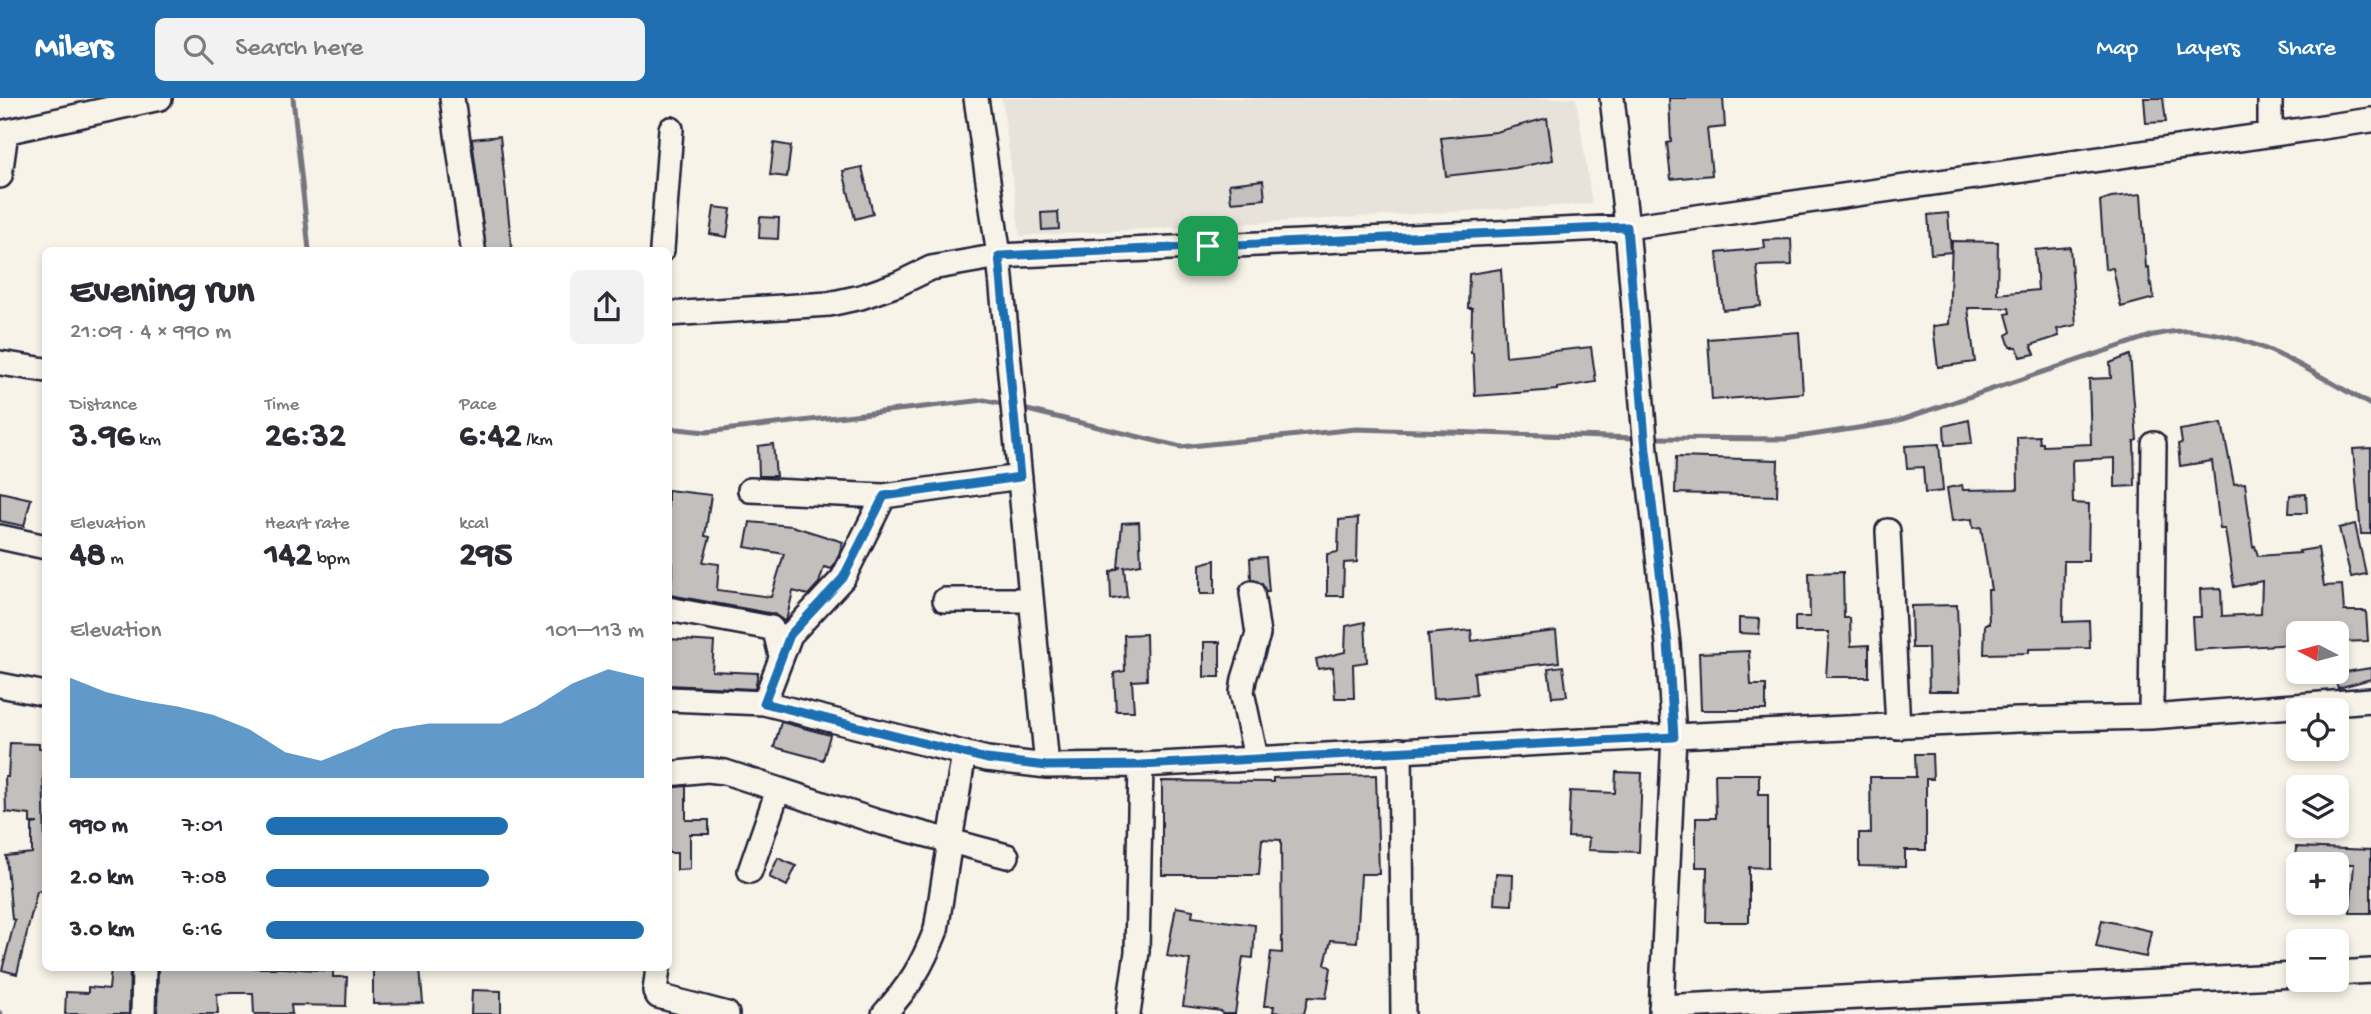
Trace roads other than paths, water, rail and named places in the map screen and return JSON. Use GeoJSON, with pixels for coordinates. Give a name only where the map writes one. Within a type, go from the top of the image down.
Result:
{"type":"FeatureCollection","features":[{"type":"Feature","properties":{"kind":"street"},"geometry":{"type":"LineString","coordinates":[[0,176],[3,132],[85,106],[160,98]]}},
{"type":"Feature","properties":{"kind":"street"},"geometry":{"type":"LineString","coordinates":[[452,98],[473,247]]}},
{"type":"Feature","properties":{"kind":"street"},"geometry":{"type":"LineString","coordinates":[[976,98],[999,256],[1047,766]]}},
{"type":"Feature","properties":{"kind":"street"},"geometry":{"type":"LineString","coordinates":[[1612,98],[1627,227],[1646,450],[1668,643],[1674,737],[1661,1011],[1908,1004],[2286,976]]}},
{"type":"Feature","properties":{"kind":"street"},"geometry":{"type":"LineString","coordinates":[[2270,98],[2270,134]]}},
{"type":"Feature","properties":{"kind":"street"},"geometry":{"type":"LineString","coordinates":[[672,314],[830,304],[898,285],[931,268],[999,256],[1627,227],[2371,120]]}},
{"type":"Feature","properties":{"kind":"street"},"geometry":{"type":"LineString","coordinates":[[662,247],[671,129]]}},
{"type":"Feature","properties":{"kind":"street"},"geometry":{"type":"LineString","coordinates":[[0,363],[42,369]]}},
{"type":"Feature","properties":{"kind":"street"},"geometry":{"type":"LineString","coordinates":[[2151,717],[2154,444]]}},
{"type":"Feature","properties":{"kind":"street"},"geometry":{"type":"LineString","coordinates":[[750,490],[884,496],[1020,477]]}},
{"type":"Feature","properties":{"kind":"street"},"geometry":{"type":"LineString","coordinates":[[764,703],[790,635],[843,578],[884,496]]}},
{"type":"Feature","properties":{"kind":"street"},"geometry":{"type":"LineString","coordinates":[[1888,531],[1898,727]]}},
{"type":"Feature","properties":{"kind":"street"},"geometry":{"type":"LineString","coordinates":[[0,537],[42,546]]}},
{"type":"Feature","properties":{"kind":"street"},"geometry":{"type":"LineString","coordinates":[[1252,593],[1258,634],[1242,692],[1256,758]]}},
{"type":"Feature","properties":{"kind":"street"},"geometry":{"type":"LineString","coordinates":[[945,600],[1031,600]]}},
{"type":"Feature","properties":{"kind":"street"},"geometry":{"type":"LineString","coordinates":[[672,610],[771,628],[776,635],[781,656]]}},
{"type":"Feature","properties":{"kind":"street"},"geometry":{"type":"LineString","coordinates":[[0,685],[42,694]]}},
{"type":"Feature","properties":{"kind":"street"},"geometry":{"type":"LineString","coordinates":[[672,699],[764,703],[987,759],[1047,766],[1141,765],[1400,750],[2151,717],[2371,700]]}},
{"type":"Feature","properties":{"kind":"street"},"geometry":{"type":"LineString","coordinates":[[1400,750],[1403,1014]]}},
{"type":"Feature","properties":{"kind":"street"},"geometry":{"type":"LineString","coordinates":[[884,1014],[910,985],[936,930],[964,753]]}},
{"type":"Feature","properties":{"kind":"street"},"geometry":{"type":"LineString","coordinates":[[1128,1014],[1137,952],[1141,765]]}},
{"type":"Feature","properties":{"kind":"street"},"geometry":{"type":"LineString","coordinates":[[672,774],[707,770],[725,772],[875,821],[1007,856]]}},
{"type":"Feature","properties":{"kind":"street"},"geometry":{"type":"LineString","coordinates":[[750,871],[778,790]]}},
{"type":"Feature","properties":{"kind":"street"},"geometry":{"type":"LineString","coordinates":[[143,1014],[144,971]]}},
{"type":"Feature","properties":{"kind":"street"},"geometry":{"type":"LineString","coordinates":[[658,971],[655,991],[659,996],[727,1014]]}},
{"type":"Feature","properties":{"kind":"street"},"geometry":{"type":"LineString","coordinates":[[2349,972],[2371,971]]}},
{"type":"Feature","properties":{"kind":"waterway"},"geometry":{"type":"LineString","coordinates":[[293,98],[309,247]]}},
{"type":"Feature","properties":{"kind":"waterway"},"geometry":{"type":"LineString","coordinates":[[1651,438],[1785,439],[1891,423],[2153,335],[2181,331],[2239,339],[2285,358],[2371,405]]}},
{"type":"Feature","properties":{"kind":"waterway"},"geometry":{"type":"LineString","coordinates":[[672,428],[706,432],[984,400],[1007,405]]}},
{"type":"Feature","properties":{"kind":"waterway"},"geometry":{"type":"LineString","coordinates":[[1019,408],[1181,447],[1356,429],[1637,438]]}}]}
